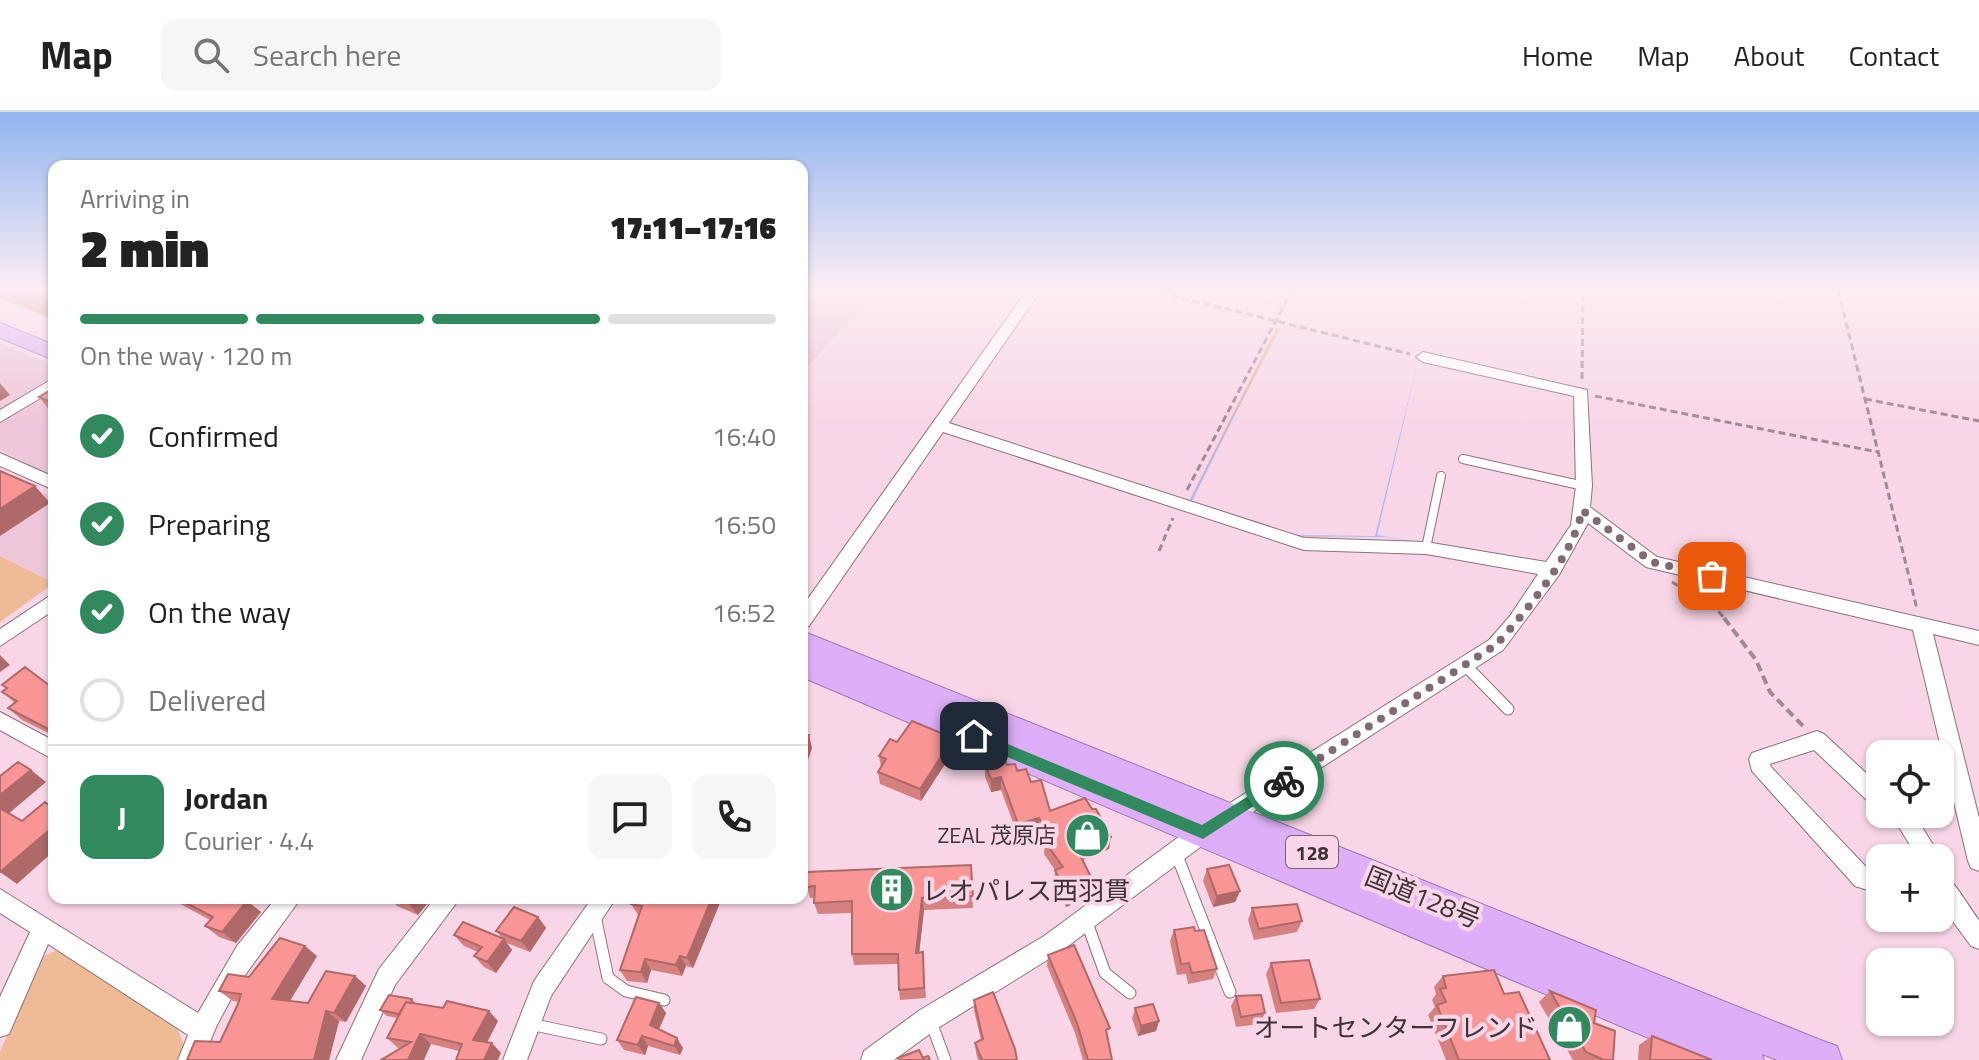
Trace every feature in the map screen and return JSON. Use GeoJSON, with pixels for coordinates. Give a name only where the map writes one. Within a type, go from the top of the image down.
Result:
{"type":"FeatureCollection","features":[{"type":"Feature","properties":{"kind":"highway"},"geometry":{"type":"LineString","coordinates":[[10,334],[48,350]]}},
{"type":"Feature","properties":{"kind":"highway","name":"国道128号"},"geometry":{"type":"LineString","coordinates":[[808,646],[1202,834],[1823,1060]]}},
{"type":"Feature","properties":{"kind":"highway","name":"国道128号"},"geometry":{"type":"LineString","coordinates":[[808,667],[1745,1060]]}},
{"type":"Feature","properties":{"kind":"street"},"geometry":{"type":"LineString","coordinates":[[808,612],[1003,334]]}},
{"type":"Feature","properties":{"kind":"street"},"geometry":{"type":"LineString","coordinates":[[873,1060],[929,1019],[1085,919],[1202,834],[1466,666],[1496,645],[1517,621],[1579,526],[1584,486],[1582,393],[1423,357]]}},
{"type":"Feature","properties":{"kind":"street"},"geometry":{"type":"LineString","coordinates":[[0,417],[48,387]]}},
{"type":"Feature","properties":{"kind":"street"},"geometry":{"type":"LineString","coordinates":[[939,425],[1304,544],[1426,548],[1553,570]]}},
{"type":"Feature","properties":{"kind":"street"},"geometry":{"type":"LineString","coordinates":[[0,459],[48,481]]}},
{"type":"Feature","properties":{"kind":"street"},"geometry":{"type":"LineString","coordinates":[[1582,510],[1652,562],[1979,638]]}},
{"type":"Feature","properties":{"kind":"street"},"geometry":{"type":"LineString","coordinates":[[0,639],[48,605]]}},
{"type":"Feature","properties":{"kind":"street"},"geometry":{"type":"LineString","coordinates":[[1921,625],[1979,861]]}},
{"type":"Feature","properties":{"kind":"street"},"geometry":{"type":"LineString","coordinates":[[0,720],[48,748]]}},
{"type":"Feature","properties":{"kind":"street"},"geometry":{"type":"LineString","coordinates":[[1866,785],[1828,746],[1817,740],[1763,757],[1759,767],[1866,880]]}},
{"type":"Feature","properties":{"kind":"street"},"geometry":{"type":"LineString","coordinates":[[0,900],[201,1029]]}},
{"type":"Feature","properties":{"kind":"street"},"geometry":{"type":"LineString","coordinates":[[190,1060],[201,1029],[244,958],[285,904]]}},
{"type":"Feature","properties":{"kind":"street"},"geometry":{"type":"LineString","coordinates":[[348,1060],[387,977],[444,904]]}},
{"type":"Feature","properties":{"kind":"street"},"geometry":{"type":"LineString","coordinates":[[515,1060],[542,989],[600,906]]}},
{"type":"Feature","properties":{"kind":"street"},"geometry":{"type":"LineString","coordinates":[[1954,907],[1979,938]]}},
{"type":"Feature","properties":{"kind":"street"},"geometry":{"type":"LineString","coordinates":[[0,1025],[43,928]]}},
{"type":"Feature","properties":{"kind":"lane"},"geometry":{"type":"LineString","coordinates":[[1463,459],[1584,486]]}},
{"type":"Feature","properties":{"kind":"lane"},"geometry":{"type":"LineString","coordinates":[[1426,548],[1441,476]]}},
{"type":"Feature","properties":{"kind":"lane"},"geometry":{"type":"LineString","coordinates":[[1466,666],[1508,709]]}},
{"type":"Feature","properties":{"kind":"lane"},"geometry":{"type":"LineString","coordinates":[[1202,834],[1230,992]]}},
{"type":"Feature","properties":{"kind":"lane"},"geometry":{"type":"LineString","coordinates":[[600,906],[607,979],[617,989],[664,1000]]}},
{"type":"Feature","properties":{"kind":"lane"},"geometry":{"type":"LineString","coordinates":[[1085,919],[1106,974],[1119,989],[1130,993]]}},
{"type":"Feature","properties":{"kind":"lane"},"geometry":{"type":"LineString","coordinates":[[929,1019],[945,1060]]}},
{"type":"Feature","properties":{"kind":"lane"},"geometry":{"type":"LineString","coordinates":[[528,1024],[601,1039]]}},
{"type":"Feature","properties":{"kind":"path"},"geometry":{"type":"LineString","coordinates":[[1159,551],[1180,503],[1269,334]]}},
{"type":"Feature","properties":{"kind":"path"},"geometry":{"type":"LineString","coordinates":[[1320,334],[1423,357]]}},
{"type":"Feature","properties":{"kind":"path"},"geometry":{"type":"LineString","coordinates":[[1583,334],[1582,393],[1878,452]]}},
{"type":"Feature","properties":{"kind":"path"},"geometry":{"type":"LineString","coordinates":[[1849,334],[1921,625]]}},
{"type":"Feature","properties":{"kind":"path"},"geometry":{"type":"LineString","coordinates":[[1865,399],[1979,421]]}},
{"type":"Feature","properties":{"kind":"path"},"geometry":{"type":"LineString","coordinates":[[1652,562],[1676,587],[1719,612],[1756,660],[1770,692],[1817,740]]}},
{"type":"Feature","properties":{"kind":"shaded area"},"geometry":{"type":"Polygon","coordinates":[[[808,334],[838,334],[808,366],[808,334]]]}},
{"type":"Feature","properties":{"kind":"shaded area"},"geometry":{"type":"Polygon","coordinates":[[[1273,334],[1277,334],[1189,502],[1293,536],[1188,503],[1273,334]]]}},
{"type":"Feature","properties":{"kind":"shaded area"},"geometry":{"type":"Polygon","coordinates":[[[0,343],[48,363],[48,384],[0,413],[0,343]]]}},
{"type":"Feature","properties":{"kind":"shaded area"},"geometry":{"type":"Polygon","coordinates":[[[48,392],[48,474],[0,450],[0,421],[48,392]]]}},
{"type":"Feature","properties":{"kind":"shaded area"},"geometry":{"type":"Polygon","coordinates":[[[26,484],[48,495],[48,580],[0,556],[0,501],[26,484]]]}},
{"type":"Feature","properties":{"kind":"shaded area"},"geometry":{"type":"Polygon","coordinates":[[[1293,536],[1385,537],[1298,537],[1293,536]]]}},
{"type":"Feature","properties":{"kind":"shaded area"},"geometry":{"type":"Polygon","coordinates":[[[0,556],[48,580],[48,587],[0,622],[0,556]]]}},
{"type":"Feature","properties":{"kind":"shaded area"},"geometry":{"type":"Polygon","coordinates":[[[57,950],[177,1028],[184,1045],[177,1060],[0,1060],[0,1052],[42,957],[57,950]]]}},
{"type":"Feature","properties":{"kind":"water"},"geometry":{"type":"Polygon","coordinates":[[[1275,334],[1192,501],[1294,535],[1375,536],[1418,361],[1377,535],[1420,542],[1385,537],[1293,536],[1189,502],[1275,334]]]}},
{"type":"Feature","properties":{"kind":"building"},"geometry":{"type":"Polygon","coordinates":[[[48,392],[48,401],[39,397],[48,392]]]}},
{"type":"Feature","properties":{"kind":"building"},"geometry":{"type":"Polygon","coordinates":[[[0,471],[35,486],[0,509],[0,471]]]}},
{"type":"Feature","properties":{"kind":"building"},"geometry":{"type":"Polygon","coordinates":[[[25,667],[48,684],[48,729],[8,708],[17,701],[2,692],[7,688],[2,685],[25,667]]]}},
{"type":"Feature","properties":{"kind":"building"},"geometry":{"type":"Polygon","coordinates":[[[912,721],[953,738],[920,789],[878,772],[886,759],[879,756],[890,739],[897,742],[912,721]]]}},
{"type":"Feature","properties":{"kind":"building"},"geometry":{"type":"Polygon","coordinates":[[[1005,760],[1007,765],[1015,764],[1017,771],[1026,769],[1031,782],[1041,780],[1050,811],[1085,798],[1092,809],[1096,809],[1111,837],[1078,851],[1095,885],[1067,896],[1055,870],[1063,867],[1045,842],[1050,838],[1039,818],[1018,824],[1001,777],[991,779],[985,765],[1005,760]]]}},
{"type":"Feature","properties":{"kind":"building"},"geometry":{"type":"Polygon","coordinates":[[[18,762],[31,770],[0,795],[0,776],[18,762]]]}},
{"type":"Feature","properties":{"kind":"building"},"geometry":{"type":"Polygon","coordinates":[[[45,802],[48,804],[48,831],[0,872],[0,808],[22,821],[45,802]]]}},
{"type":"Feature","properties":{"kind":"building"},"geometry":{"type":"Polygon","coordinates":[[[971,865],[973,896],[922,898],[916,953],[923,952],[924,988],[899,990],[898,954],[852,954],[852,901],[814,903],[815,886],[808,887],[808,872],[971,865]]]}},
{"type":"Feature","properties":{"kind":"building"},"geometry":{"type":"Polygon","coordinates":[[[1229,865],[1240,891],[1217,896],[1207,869],[1229,865]]]}},
{"type":"Feature","properties":{"kind":"building"},"geometry":{"type":"Polygon","coordinates":[[[188,904],[245,904],[222,932],[205,926],[213,917],[188,904]]]}},
{"type":"Feature","properties":{"kind":"building"},"geometry":{"type":"Polygon","coordinates":[[[631,904],[710,904],[687,958],[680,956],[676,965],[645,959],[641,972],[620,970],[642,906],[631,904]]]}},
{"type":"Feature","properties":{"kind":"building"},"geometry":{"type":"Polygon","coordinates":[[[1297,904],[1302,921],[1259,929],[1252,908],[1297,904]]]}},
{"type":"Feature","properties":{"kind":"building"},"geometry":{"type":"Polygon","coordinates":[[[514,907],[538,917],[521,941],[496,931],[514,907]]]}},
{"type":"Feature","properties":{"kind":"building"},"geometry":{"type":"Polygon","coordinates":[[[463,922],[504,939],[487,962],[474,956],[482,947],[454,935],[463,922]]]}},
{"type":"Feature","properties":{"kind":"building"},"geometry":{"type":"Polygon","coordinates":[[[1194,927],[1195,931],[1204,930],[1217,969],[1192,973],[1189,963],[1181,964],[1174,930],[1194,927]]]}},
{"type":"Feature","properties":{"kind":"building"},"geometry":{"type":"Polygon","coordinates":[[[280,938],[305,946],[272,999],[308,1003],[326,971],[355,976],[334,1013],[326,1011],[314,1060],[187,1060],[195,1041],[220,1042],[241,994],[219,991],[228,974],[249,977],[280,938]]]}},
{"type":"Feature","properties":{"kind":"building"},"geometry":{"type":"Polygon","coordinates":[[[1074,945],[1110,1028],[1106,1030],[1112,1060],[1088,1060],[1077,1023],[1048,955],[1074,945]]]}},
{"type":"Feature","properties":{"kind":"building"},"geometry":{"type":"Polygon","coordinates":[[[1309,960],[1320,999],[1281,1003],[1271,963],[1309,960]]]}},
{"type":"Feature","properties":{"kind":"building"},"geometry":{"type":"Polygon","coordinates":[[[1494,970],[1504,994],[1519,992],[1550,1060],[1459,1060],[1437,1005],[1446,1002],[1440,989],[1446,988],[1443,976],[1494,970]]]}},
{"type":"Feature","properties":{"kind":"building"},"geometry":{"type":"Polygon","coordinates":[[[1550,991],[1596,1010],[1594,1023],[1615,1031],[1613,1060],[1604,1060],[1586,1052],[1550,991]]]}},
{"type":"Feature","properties":{"kind":"building"},"geometry":{"type":"Polygon","coordinates":[[[993,992],[1017,1060],[982,1060],[975,1043],[983,1039],[974,1000],[993,992]]]}},
{"type":"Feature","properties":{"kind":"building"},"geometry":{"type":"Polygon","coordinates":[[[389,995],[412,999],[411,1003],[406,1002],[399,1014],[380,1010],[389,995]]]}},
{"type":"Feature","properties":{"kind":"building"},"geometry":{"type":"Polygon","coordinates":[[[1261,995],[1265,1013],[1241,1017],[1236,996],[1261,995]]]}},
{"type":"Feature","properties":{"kind":"building"},"geometry":{"type":"Polygon","coordinates":[[[636,997],[659,1003],[650,1025],[677,1038],[674,1046],[642,1036],[638,1045],[617,1040],[636,997]]]}},
{"type":"Feature","properties":{"kind":"building"},"geometry":{"type":"Polygon","coordinates":[[[447,1001],[489,1011],[473,1040],[492,1043],[484,1060],[456,1060],[462,1044],[420,1034],[408,1060],[381,1060],[411,1042],[387,1038],[406,1002],[443,1008],[447,1001]]]}},
{"type":"Feature","properties":{"kind":"building"},"geometry":{"type":"Polygon","coordinates":[[[1153,1004],[1159,1021],[1141,1026],[1135,1008],[1153,1004]]]}},
{"type":"Feature","properties":{"kind":"building"},"geometry":{"type":"Polygon","coordinates":[[[1652,1036],[1712,1060],[1650,1060],[1652,1036]]]}},
{"type":"Feature","properties":{"kind":"building"},"geometry":{"type":"Polygon","coordinates":[[[919,1050],[923,1058],[928,1056],[930,1060],[898,1058],[919,1050]]]}},
{"type":"Feature","properties":{"kind":"way so far"},"geometry":{"type":"LineString","coordinates":[[1284,781],[1496,645],[1553,570],[1579,526],[1582,510],[1652,562],[1712,576]]}},
{"type":"Feature","properties":{"kind":"place","name":"ZEAL 茂原店"},"geometry":{"type":"Point","coordinates":[1087,835]}},
{"type":"Feature","properties":{"kind":"place","name":"レオパレス西羽貫"},"geometry":{"type":"Point","coordinates":[891,890]}},
{"type":"Feature","properties":{"kind":"place","name":"オートセンターフレンド"},"geometry":{"type":"Point","coordinates":[1569,1027]}},
{"type":"Feature","properties":{"kind":"route"},"geometry":{"type":"LineString","coordinates":[[974,736],[1203,832],[1284,781]]}}]}
